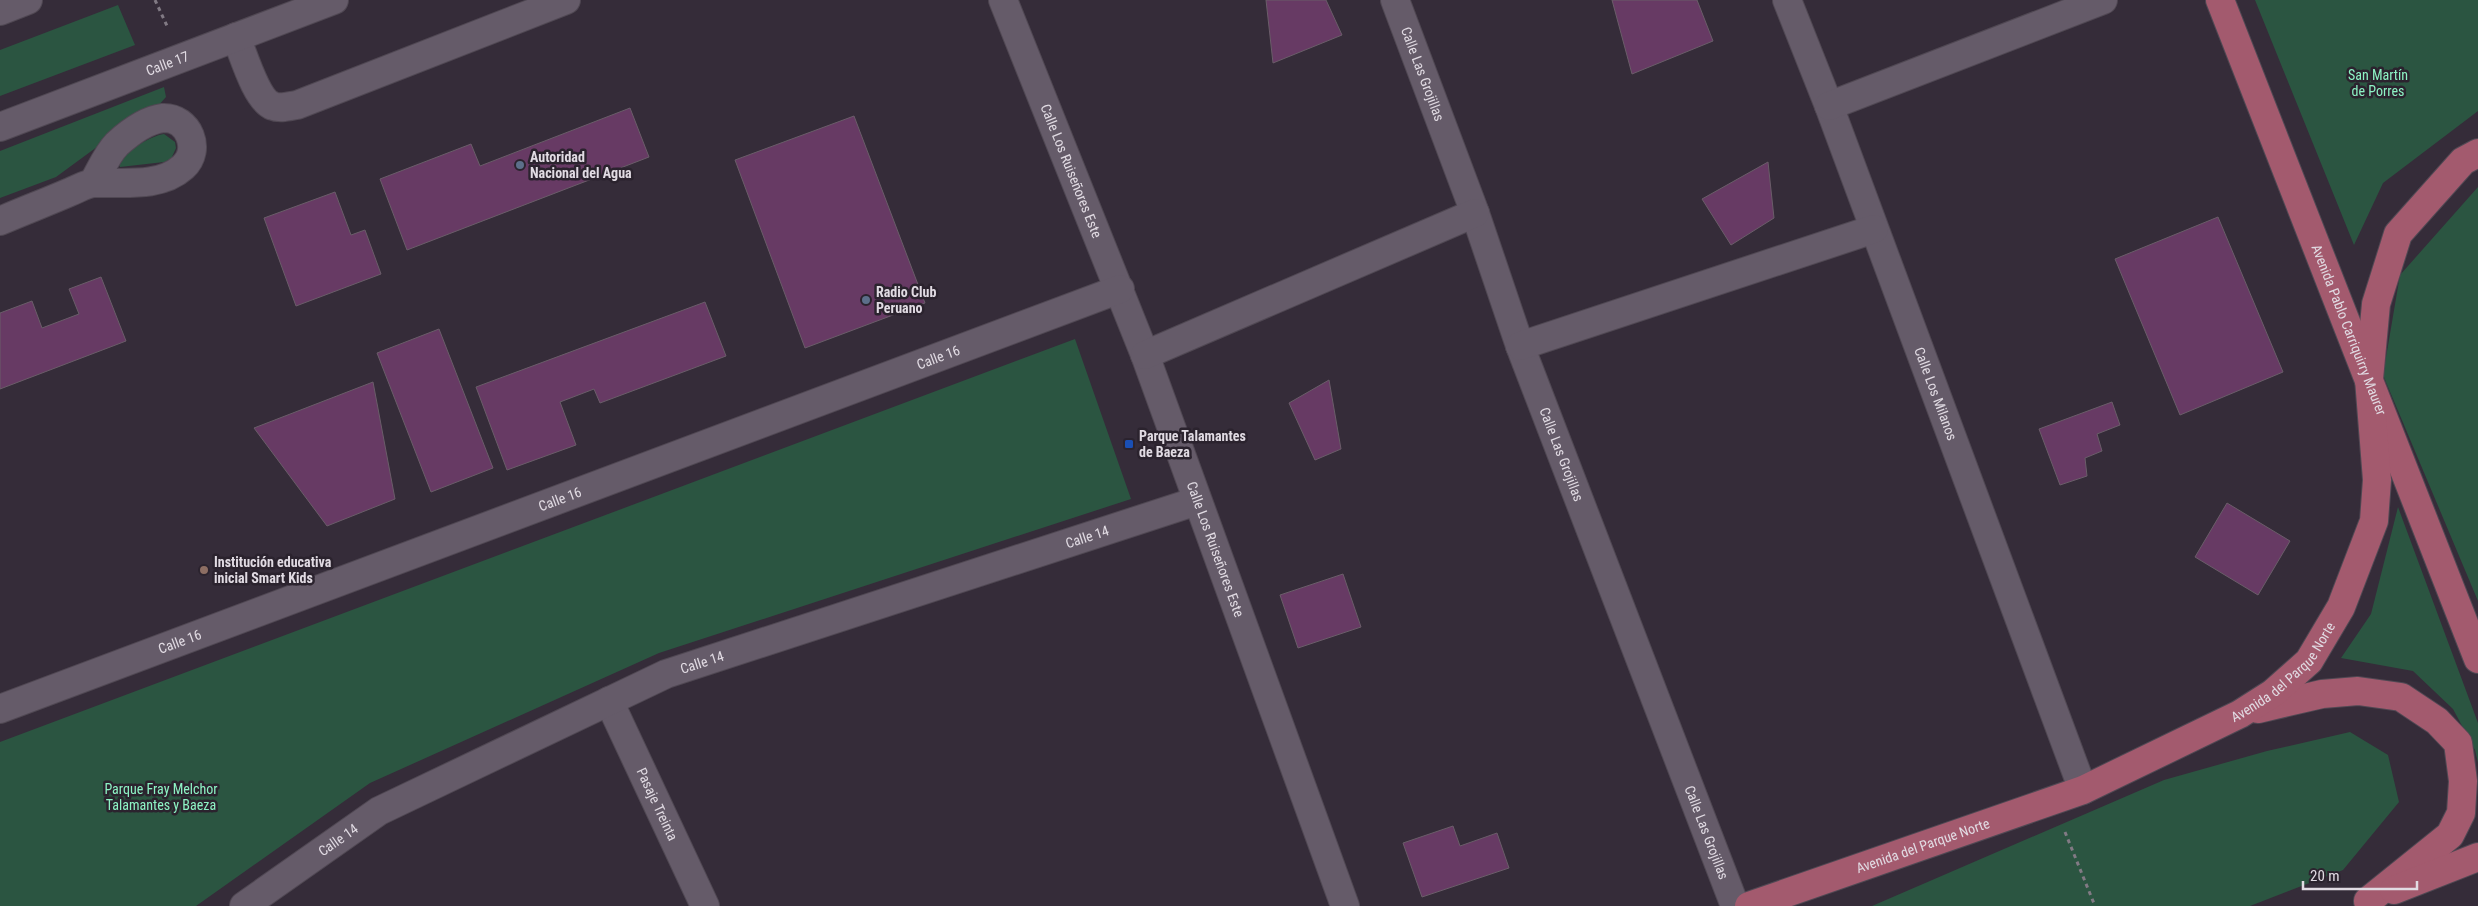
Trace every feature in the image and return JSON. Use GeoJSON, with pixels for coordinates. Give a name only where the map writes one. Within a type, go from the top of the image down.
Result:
{"type":"FeatureCollection","features":[{"type":"Feature","properties":{"kind":"main road","name":"Avenida Pablo Carriquirry Maurer"},"geometry":{"type":"LineString","coordinates":[[2220,0],[2478,659]]}},
{"type":"Feature","properties":{"kind":"main road","name":"Avenida del Parque Norte"},"geometry":{"type":"LineString","coordinates":[[1749,906],[2083,790],[2240,714],[2273,693],[2309,661],[2341,607],[2367,544],[2374,520],[2377,480],[2369,379],[2376,304],[2398,234],[2463,161],[2478,153]]}},
{"type":"Feature","properties":{"kind":"main road"},"geometry":{"type":"LineString","coordinates":[[2240,714],[2322,694],[2358,691],[2401,697],[2437,721],[2458,743],[2464,782],[2461,812],[2450,835],[2362,903]]}},
{"type":"Feature","properties":{"kind":"main road"},"geometry":{"type":"LineString","coordinates":[[2362,903],[2478,857]]}},
{"type":"Feature","properties":{"kind":"street"},"geometry":{"type":"LineString","coordinates":[[0,10],[28,0]]}},
{"type":"Feature","properties":{"kind":"street","name":"Calle 17"},"geometry":{"type":"LineString","coordinates":[[0,127],[334,0]]}},
{"type":"Feature","properties":{"kind":"street"},"geometry":{"type":"LineString","coordinates":[[236,37],[256,86],[266,102],[273,107],[284,107],[566,0]]}},
{"type":"Feature","properties":{"kind":"street","name":"Calle Los Ruiseñores Este"},"geometry":{"type":"LineString","coordinates":[[1003,0],[1145,355],[1345,906]]}},
{"type":"Feature","properties":{"kind":"street","name":"Calle Las Grojillas"},"geometry":{"type":"LineString","coordinates":[[1395,0],[1475,213],[1520,346],[1735,906]]}},
{"type":"Feature","properties":{"kind":"street","name":"Calle Los Milanos"},"geometry":{"type":"LineString","coordinates":[[1786,0],[1829,106],[2083,790]]}},
{"type":"Feature","properties":{"kind":"street"},"geometry":{"type":"LineString","coordinates":[[1829,106],[2103,0]]}},
{"type":"Feature","properties":{"kind":"street"},"geometry":{"type":"LineString","coordinates":[[0,221],[93,183]]}},
{"type":"Feature","properties":{"kind":"street"},"geometry":{"type":"LineString","coordinates":[[1145,355],[1475,213]]}},
{"type":"Feature","properties":{"kind":"street"},"geometry":{"type":"LineString","coordinates":[[1520,346],[1874,229]]}},
{"type":"Feature","properties":{"kind":"street","name":"Calle 16"},"geometry":{"type":"LineString","coordinates":[[0,709],[1120,289]]}},
{"type":"Feature","properties":{"kind":"street","name":"Calle 14"},"geometry":{"type":"LineString","coordinates":[[244,906],[379,811],[666,674],[1197,500]]}},
{"type":"Feature","properties":{"kind":"street","name":"Pasaje Treinta"},"geometry":{"type":"LineString","coordinates":[[609,701],[705,906]]}},
{"type":"Feature","properties":{"kind":"path"},"geometry":{"type":"LineString","coordinates":[[2052,801],[2095,906]]}},
{"type":"Feature","properties":{"kind":"green space","name":"San Martín de Porres"},"geometry":{"type":"Polygon","coordinates":[[[2255,0],[2478,0],[2478,111],[2383,183],[2354,245],[2255,0]]]}},
{"type":"Feature","properties":{"kind":"green space"},"geometry":{"type":"Polygon","coordinates":[[[118,5],[135,45],[0,96],[0,50],[118,5]]]}},
{"type":"Feature","properties":{"kind":"green space"},"geometry":{"type":"Polygon","coordinates":[[[164,87],[166,97],[157,107],[116,133],[56,177],[0,198],[0,151],[164,87]]]}},
{"type":"Feature","properties":{"kind":"green space"},"geometry":{"type":"Polygon","coordinates":[[[164,134],[175,142],[176,148],[171,159],[164,162],[120,167],[119,164],[122,159],[133,149],[158,135],[164,134]]]}},
{"type":"Feature","properties":{"kind":"green space"},"geometry":{"type":"Polygon","coordinates":[[[2478,187],[2478,601],[2383,375],[2400,275],[2478,187]]]}},
{"type":"Feature","properties":{"kind":"green space","name":"Parque Fray Melchor Talamantes y Baeza"},"geometry":{"type":"Polygon","coordinates":[[[1075,339],[1131,499],[659,653],[370,783],[196,906],[0,906],[0,742],[1075,339]]]}},
{"type":"Feature","properties":{"kind":"green space"},"geometry":{"type":"Polygon","coordinates":[[[2398,507],[2478,723],[2478,763],[2475,750],[2453,709],[2413,671],[2341,658],[2371,614],[2398,507]]]}},
{"type":"Feature","properties":{"kind":"green space"},"geometry":{"type":"Polygon","coordinates":[[[2350,732],[2388,755],[2399,802],[2343,870],[2250,906],[1872,906],[2164,780],[2267,751],[2350,732]]]}},
{"type":"Feature","properties":{"kind":"building"},"geometry":{"type":"Polygon","coordinates":[[[1266,0],[1326,0],[1342,35],[1273,63],[1266,0]]]}},
{"type":"Feature","properties":{"kind":"building"},"geometry":{"type":"Polygon","coordinates":[[[1612,0],[1697,0],[1713,41],[1632,74],[1612,0]]]}},
{"type":"Feature","properties":{"kind":"building"},"geometry":{"type":"Polygon","coordinates":[[[630,108],[649,157],[407,250],[380,179],[471,144],[480,166],[630,108]]]}},
{"type":"Feature","properties":{"kind":"building"},"geometry":{"type":"Polygon","coordinates":[[[854,116],[925,303],[805,348],[735,160],[854,116]]]}},
{"type":"Feature","properties":{"kind":"building"},"geometry":{"type":"Polygon","coordinates":[[[1768,162],[1774,218],[1731,245],[1702,199],[1768,162]]]}},
{"type":"Feature","properties":{"kind":"building"},"geometry":{"type":"Polygon","coordinates":[[[335,192],[351,235],[365,230],[381,274],[296,306],[264,218],[335,192]]]}},
{"type":"Feature","properties":{"kind":"building"},"geometry":{"type":"Polygon","coordinates":[[[2218,217],[2283,372],[2180,415],[2115,259],[2218,217]]]}},
{"type":"Feature","properties":{"kind":"building"},"geometry":{"type":"Polygon","coordinates":[[[101,277],[126,341],[0,389],[0,313],[32,301],[42,328],[79,314],[69,289],[101,277]]]}},
{"type":"Feature","properties":{"kind":"building"},"geometry":{"type":"Polygon","coordinates":[[[705,302],[726,356],[600,403],[594,389],[560,402],[576,445],[507,470],[476,387],[705,302]]]}},
{"type":"Feature","properties":{"kind":"building"},"geometry":{"type":"Polygon","coordinates":[[[439,329],[493,468],[431,492],[377,353],[439,329]]]}},
{"type":"Feature","properties":{"kind":"building"},"geometry":{"type":"Polygon","coordinates":[[[1329,380],[1341,449],[1315,460],[1289,403],[1329,380]]]}},
{"type":"Feature","properties":{"kind":"building"},"geometry":{"type":"Polygon","coordinates":[[[373,382],[395,499],[327,526],[254,428],[373,382]]]}},
{"type":"Feature","properties":{"kind":"building"},"geometry":{"type":"Polygon","coordinates":[[[2112,402],[2120,425],[2097,434],[2102,451],[2085,458],[2087,476],[2060,485],[2039,429],[2112,402]]]}},
{"type":"Feature","properties":{"kind":"building"},"geometry":{"type":"Polygon","coordinates":[[[2227,503],[2290,541],[2258,595],[2195,557],[2227,503]]]}},
{"type":"Feature","properties":{"kind":"building"},"geometry":{"type":"Polygon","coordinates":[[[1343,574],[1361,627],[1298,648],[1280,595],[1343,574]]]}},
{"type":"Feature","properties":{"kind":"building"},"geometry":{"type":"Polygon","coordinates":[[[1453,826],[1460,846],[1497,833],[1509,868],[1422,897],[1403,843],[1453,826]]]}},
{"type":"Feature","properties":{"kind":"place","name":"Autoridad Nacional del Agua"},"geometry":{"type":"Point","coordinates":[520,165]}},
{"type":"Feature","properties":{"kind":"place","name":"Radio Club Peruano"},"geometry":{"type":"Point","coordinates":[866,300]}},
{"type":"Feature","properties":{"kind":"place","name":"Parque Talamantes de Baeza"},"geometry":{"type":"Point","coordinates":[1129,444]}},
{"type":"Feature","properties":{"kind":"place","name":"Institución educativa inicial Smart Kids"},"geometry":{"type":"Point","coordinates":[204,570]}}]}
